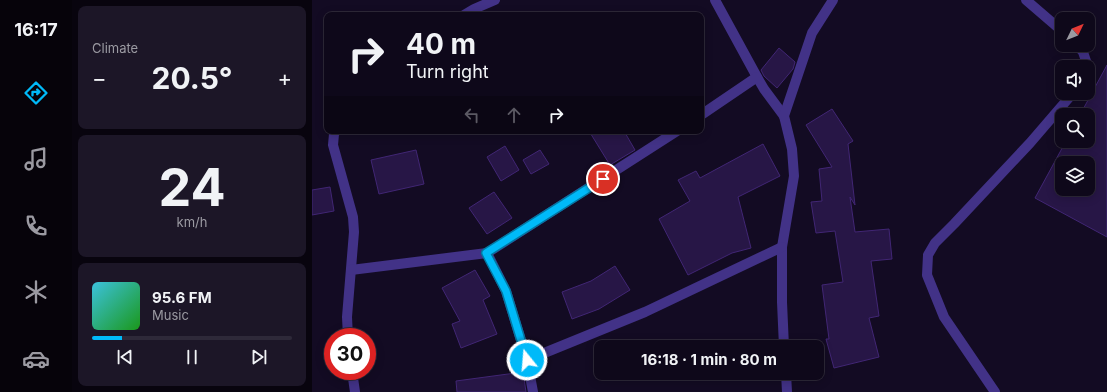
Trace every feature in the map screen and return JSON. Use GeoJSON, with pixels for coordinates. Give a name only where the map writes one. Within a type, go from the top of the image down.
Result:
{"type":"FeatureCollection","features":[{"type":"Feature","properties":{"kind":"street"},"geometry":{"type":"LineString","coordinates":[[469,12],[495,0]]}},
{"type":"Feature","properties":{"kind":"street"},"geometry":{"type":"LineString","coordinates":[[715,0],[764,89],[784,116],[792,148],[794,176],[782,247],[784,340]]}},
{"type":"Feature","properties":{"kind":"street"},"geometry":{"type":"LineString","coordinates":[[784,116],[812,33],[833,0]]}},
{"type":"Feature","properties":{"kind":"street"},"geometry":{"type":"LineString","coordinates":[[1026,0],[1055,25]]}},
{"type":"Feature","properties":{"kind":"street"},"geometry":{"type":"LineString","coordinates":[[704,113],[757,77]]}},
{"type":"Feature","properties":{"kind":"street"},"geometry":{"type":"LineString","coordinates":[[995,392],[944,317],[926,275],[928,255],[935,243],[1025,149],[1067,100]]}},
{"type":"Feature","properties":{"kind":"street"},"geometry":{"type":"LineString","coordinates":[[334,134],[333,144],[353,217],[354,232],[347,317],[348,328]]}},
{"type":"Feature","properties":{"kind":"street"},"geometry":{"type":"LineString","coordinates":[[351,270],[486,253],[672,134]]}},
{"type":"Feature","properties":{"kind":"street"},"geometry":{"type":"LineString","coordinates":[[527,360],[646,312],[782,247]]}},
{"type":"Feature","properties":{"kind":"street"},"geometry":{"type":"LineString","coordinates":[[486,253],[506,291],[527,360],[533,392]]}},
{"type":"Feature","properties":{"kind":"street"},"geometry":{"type":"LineString","coordinates":[[353,380],[355,392]]}},
{"type":"Feature","properties":{"kind":"street"},"geometry":{"type":"LineString","coordinates":[[786,380],[787,392]]}},
{"type":"Feature","properties":{"kind":"building"},"geometry":{"type":"Polygon","coordinates":[[[779,48],[795,62],[793,69],[777,88],[764,76],[761,70],[779,48]]]}},
{"type":"Feature","properties":{"kind":"building"},"geometry":{"type":"Polygon","coordinates":[[[1107,65],[1107,237],[1035,198],[1055,161],[1055,196],[1095,196],[1095,156],[1058,156],[1062,148],[1095,148],[1095,108],[1084,108],[1088,100],[1095,100],[1095,87],[1107,65]]]}},
{"type":"Feature","properties":{"kind":"building"},"geometry":{"type":"Polygon","coordinates":[[[832,109],[853,141],[848,144],[855,205],[850,197],[855,232],[889,229],[892,259],[871,261],[879,316],[869,318],[879,357],[834,368],[826,339],[829,339],[822,285],[843,282],[835,231],[816,233],[811,202],[822,201],[819,169],[832,167],[806,125],[832,109]]]}},
{"type":"Feature","properties":{"kind":"building"},"geometry":{"type":"Polygon","coordinates":[[[591,134],[626,134],[635,150],[610,165],[591,134]]]}},
{"type":"Feature","properties":{"kind":"building"},"geometry":{"type":"Polygon","coordinates":[[[763,144],[780,176],[738,197],[751,248],[732,253],[688,275],[659,219],[690,201],[678,180],[696,171],[700,178],[763,144]]]}},
{"type":"Feature","properties":{"kind":"building"},"geometry":{"type":"Polygon","coordinates":[[[505,146],[519,170],[501,181],[487,157],[505,146]]]}},
{"type":"Feature","properties":{"kind":"building"},"geometry":{"type":"Polygon","coordinates":[[[416,150],[424,184],[379,194],[371,160],[416,150]]]}},
{"type":"Feature","properties":{"kind":"building"},"geometry":{"type":"Polygon","coordinates":[[[540,150],[549,164],[531,174],[523,160],[540,150]]]}},
{"type":"Feature","properties":{"kind":"building"},"geometry":{"type":"Polygon","coordinates":[[[330,187],[334,211],[312,215],[312,190],[330,187]]]}},
{"type":"Feature","properties":{"kind":"building"},"geometry":{"type":"Polygon","coordinates":[[[494,192],[512,218],[487,234],[469,208],[494,192]]]}},
{"type":"Feature","properties":{"kind":"building"},"geometry":{"type":"Polygon","coordinates":[[[615,266],[630,290],[599,309],[572,319],[562,292],[591,281],[615,266]]]}},
{"type":"Feature","properties":{"kind":"building"},"geometry":{"type":"Polygon","coordinates":[[[475,270],[490,296],[483,300],[497,334],[461,348],[452,324],[460,321],[442,288],[475,270]]]}},
{"type":"Feature","properties":{"kind":"building"},"geometry":{"type":"Polygon","coordinates":[[[523,372],[526,392],[457,392],[456,381],[523,372]]]}},
{"type":"Feature","properties":{"kind":"route"},"geometry":{"type":"LineString","coordinates":[[527,360],[506,291],[486,253],[603,179]]}}]}
